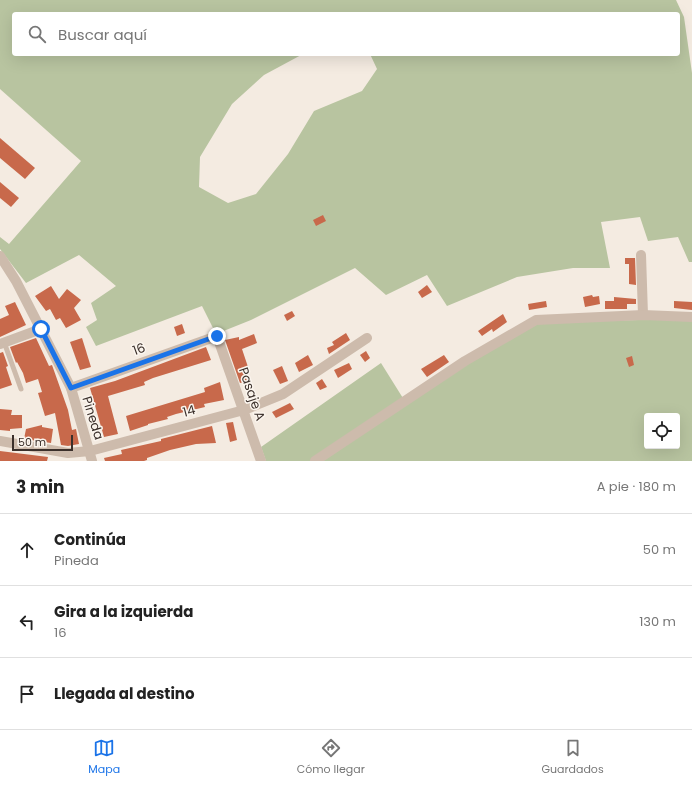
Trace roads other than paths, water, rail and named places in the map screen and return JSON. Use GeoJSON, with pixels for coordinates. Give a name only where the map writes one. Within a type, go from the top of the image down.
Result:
{"type":"FeatureCollection","features":[{"type":"Feature","properties":{"kind":"street"},"geometry":{"type":"LineString","coordinates":[[641,255],[643,315]]}},
{"type":"Feature","properties":{"kind":"street","name":"Pineda"},"geometry":{"type":"LineString","coordinates":[[0,256],[16,280],[71,388],[91,456]]}},
{"type":"Feature","properties":{"kind":"street"},"geometry":{"type":"LineString","coordinates":[[315,461],[465,361],[536,320],[643,315],[692,317]]}},
{"type":"Feature","properties":{"kind":"street"},"geometry":{"type":"LineString","coordinates":[[2,343],[41,329]]}},
{"type":"Feature","properties":{"kind":"street","name":"16"},"geometry":{"type":"LineString","coordinates":[[71,388],[217,336]]}},
{"type":"Feature","properties":{"kind":"street","name":"Pasaje A"},"geometry":{"type":"LineString","coordinates":[[217,336],[244,410],[260,461]]}},
{"type":"Feature","properties":{"kind":"street","name":"14"},"geometry":{"type":"LineString","coordinates":[[0,441],[91,456],[244,410],[284,394],[367,338]]}},
{"type":"Feature","properties":{"kind":"lane"},"geometry":{"type":"LineString","coordinates":[[2,343],[21,389]]}}]}
